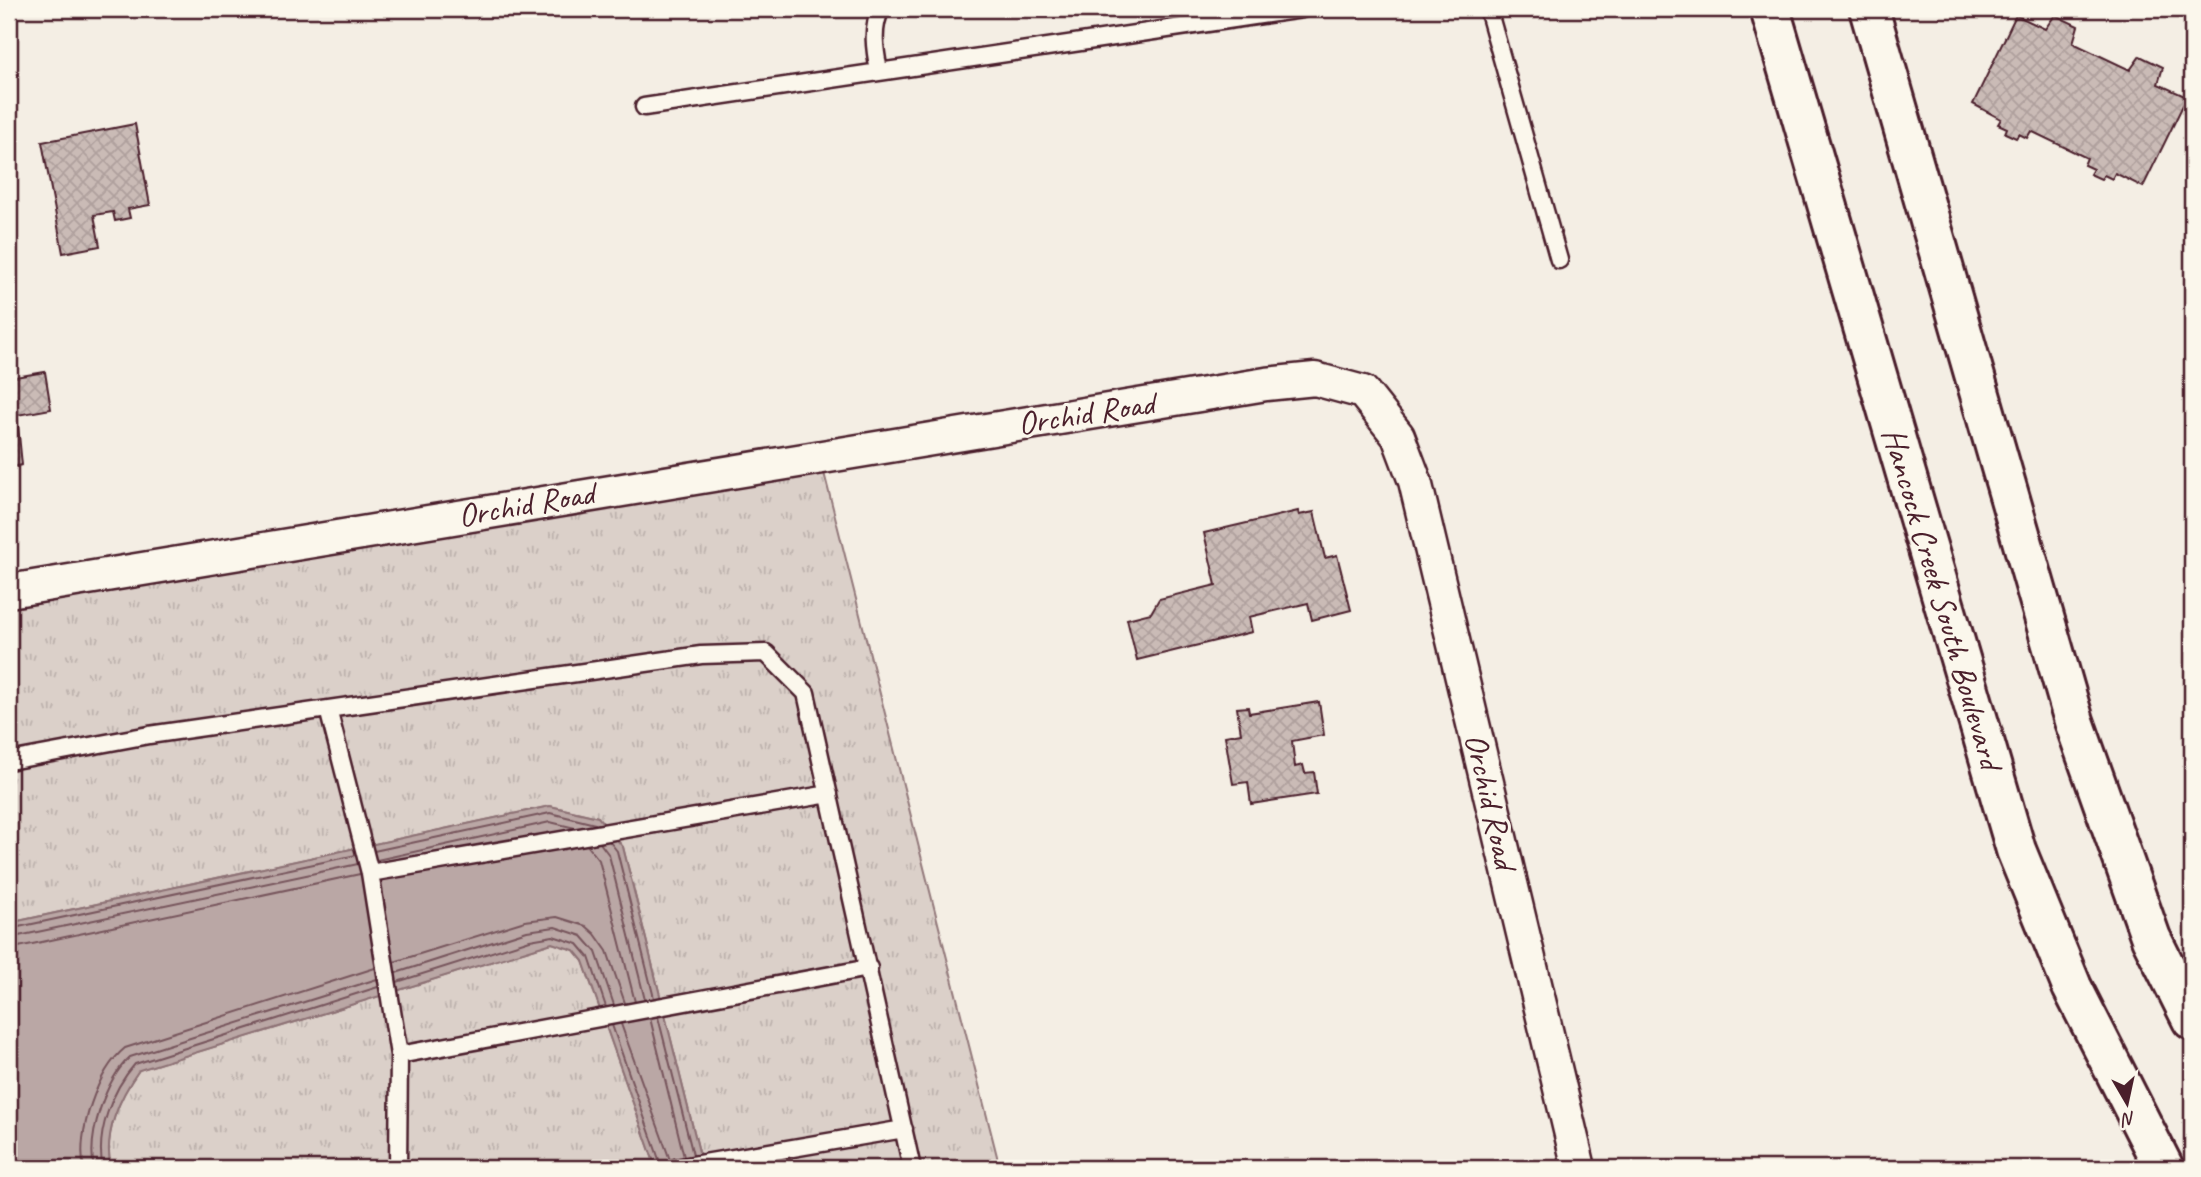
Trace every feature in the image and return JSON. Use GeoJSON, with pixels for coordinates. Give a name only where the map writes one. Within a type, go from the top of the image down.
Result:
{"type":"FeatureCollection","features":[{"type":"Feature","properties":{"kind":"street","name":"Hancock Creek South Boulevard"},"geometry":{"type":"LineString","coordinates":[[1770,9],[2016,850],[2072,987],[2164,1168]]}},
{"type":"Feature","properties":{"kind":"street"},"geometry":{"type":"LineString","coordinates":[[1868,9],[2074,721],[2151,938],[2192,1020]]}},
{"type":"Feature","properties":{"kind":"street","name":"Orchid Road"},"geometry":{"type":"LineString","coordinates":[[9,591],[1266,384],[1315,379],[1363,392],[1398,436],[1415,481],[1579,1168]]}},
{"type":"Feature","properties":{"kind":"lane"},"geometry":{"type":"LineString","coordinates":[[879,71],[874,47],[877,18],[881,9]]}},
{"type":"Feature","properties":{"kind":"lane"},"geometry":{"type":"LineString","coordinates":[[643,107],[1302,9]]}},
{"type":"Feature","properties":{"kind":"lane"},"geometry":{"type":"LineString","coordinates":[[1488,9],[1559,260]]}},
{"type":"Feature","properties":{"kind":"lane"},"geometry":{"type":"LineString","coordinates":[[9,761],[149,735],[701,655],[766,653],[806,693],[912,1168]]}},
{"type":"Feature","properties":{"kind":"lane"},"geometry":{"type":"LineString","coordinates":[[328,709],[370,873],[399,1055],[398,1168]]}},
{"type":"Feature","properties":{"kind":"lane"},"geometry":{"type":"LineString","coordinates":[[370,873],[829,794]]}},
{"type":"Feature","properties":{"kind":"lane"},"geometry":{"type":"LineString","coordinates":[[399,1055],[869,968]]}},
{"type":"Feature","properties":{"kind":"lane"},"geometry":{"type":"LineString","coordinates":[[675,1168],[904,1129]]}},
{"type":"Feature","properties":{"kind":"green space"},"geometry":{"type":"Polygon","coordinates":[[[817,445],[1000,1168],[703,1168],[623,847],[597,817],[550,806],[9,923],[9,584],[817,445]]]}},
{"type":"Feature","properties":{"kind":"green space"},"geometry":{"type":"Polygon","coordinates":[[[552,943],[574,950],[583,961],[656,1168],[111,1168],[109,1142],[114,1117],[139,1070],[552,943]]]}},
{"type":"Feature","properties":{"kind":"water"},"geometry":{"type":"Polygon","coordinates":[[[550,806],[598,817],[623,847],[703,1168],[656,1168],[583,961],[574,950],[552,943],[139,1070],[114,1117],[109,1142],[111,1168],[9,1168],[9,923],[550,806]]]}},
{"type":"Feature","properties":{"kind":"building"},"geometry":{"type":"Polygon","coordinates":[[[2016,15],[2045,29],[2055,15],[2078,26],[2073,43],[2130,70],[2140,56],[2163,67],[2158,84],[2187,97],[2143,187],[2115,173],[2112,179],[2104,175],[2101,179],[2090,174],[2093,169],[2084,165],[2087,158],[2031,131],[2027,138],[2019,134],[2016,138],[2005,133],[2007,128],[1998,124],[2001,119],[1973,104],[2016,15]]]}},
{"type":"Feature","properties":{"kind":"building"},"geometry":{"type":"Polygon","coordinates":[[[135,124],[150,205],[128,209],[130,218],[115,221],[113,212],[94,215],[100,246],[63,253],[42,142],[135,124]]]}},
{"type":"Feature","properties":{"kind":"building"},"geometry":{"type":"Polygon","coordinates":[[[45,372],[51,409],[17,415],[22,465],[9,468],[9,378],[45,372]]]}},
{"type":"Feature","properties":{"kind":"building"},"geometry":{"type":"Polygon","coordinates":[[[1298,511],[1299,515],[1314,512],[1325,558],[1337,555],[1351,610],[1312,620],[1308,603],[1249,617],[1252,632],[1137,660],[1127,619],[1151,613],[1159,599],[1216,585],[1204,533],[1298,511]]]}},
{"type":"Feature","properties":{"kind":"building"},"geometry":{"type":"Polygon","coordinates":[[[1319,702],[1324,735],[1292,741],[1295,767],[1303,765],[1305,773],[1314,772],[1317,794],[1251,804],[1248,782],[1233,784],[1225,736],[1241,733],[1237,708],[1248,707],[1249,713],[1319,702]]]}}]}
